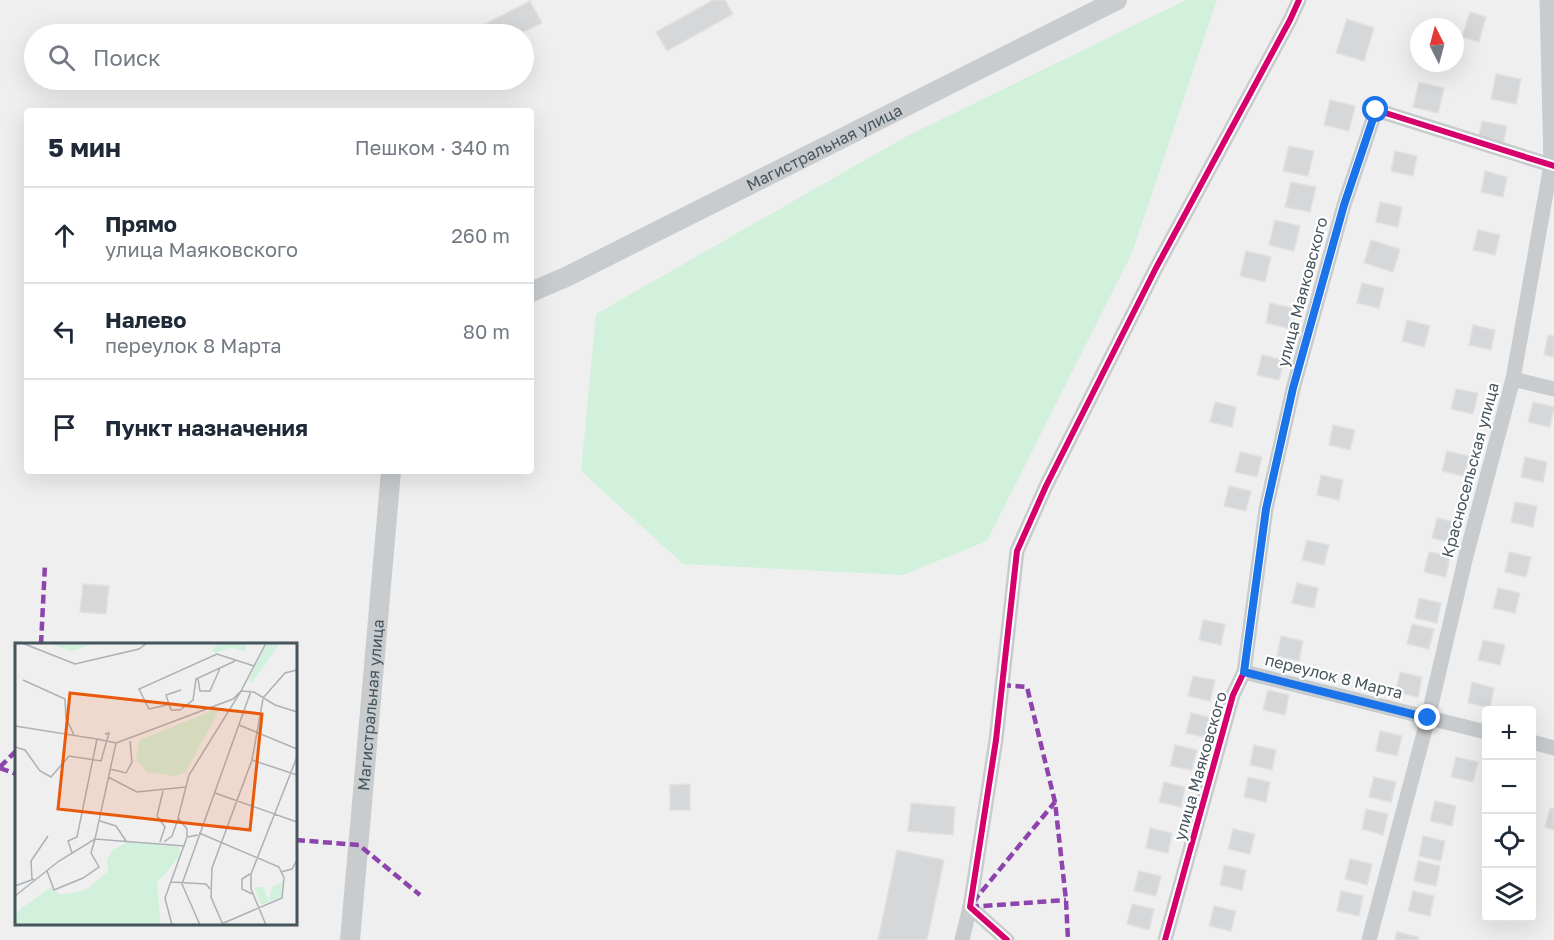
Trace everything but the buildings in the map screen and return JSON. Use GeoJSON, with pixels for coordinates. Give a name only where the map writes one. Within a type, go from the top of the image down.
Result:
{"type":"FeatureCollection","features":[{"type":"Feature","properties":{"kind":"street","name":"Магистральная улица"},"geometry":{"type":"LineString","coordinates":[[534,291],[566,277],[1117,0]]}},
{"type":"Feature","properties":{"kind":"street"},"geometry":{"type":"LineString","coordinates":[[962,940],[970,906],[996,740],[1017,551],[1046,486],[1156,268],[1299,0]]}},
{"type":"Feature","properties":{"kind":"street","name":"Красносельская улица"},"geometry":{"type":"LineString","coordinates":[[1369,940],[1428,718],[1466,556],[1513,379],[1552,165],[1547,0]]}},
{"type":"Feature","properties":{"kind":"street","name":"улица Маяковского"},"geometry":{"type":"LineString","coordinates":[[1165,940],[1233,695],[1244,672],[1266,509],[1293,388],[1344,205],[1376,110],[1552,165]]}},
{"type":"Feature","properties":{"kind":"street"},"geometry":{"type":"LineString","coordinates":[[1513,379],[1554,388]]}},
{"type":"Feature","properties":{"kind":"street","name":"Магистральная улица"},"geometry":{"type":"LineString","coordinates":[[350,940],[391,474]]}},
{"type":"Feature","properties":{"kind":"street","name":"переулок 8 Марта"},"geometry":{"type":"LineString","coordinates":[[1244,672],[1482,731]]}},
{"type":"Feature","properties":{"kind":"street"},"geometry":{"type":"LineString","coordinates":[[1536,743],[1554,748]]}},
{"type":"Feature","properties":{"kind":"street"},"geometry":{"type":"LineString","coordinates":[[970,906],[1007,940]]}},
{"type":"Feature","properties":{"kind":"green space"},"geometry":{"type":"Polygon","coordinates":[[[1186,0],[1217,0],[1132,253],[987,541],[903,575],[683,564],[581,471],[596,314],[907,136],[1186,0]]]}},
{"type":"Feature","properties":{"kind":"marked path"},"geometry":{"type":"LineString","coordinates":[[41,643],[45,564]]}},
{"type":"Feature","properties":{"kind":"marked path"},"geometry":{"type":"LineString","coordinates":[[1002,685],[1027,687],[1055,802],[1068,940]]}},
{"type":"Feature","properties":{"kind":"marked path"},"geometry":{"type":"LineString","coordinates":[[0,767],[15,752]]}},
{"type":"Feature","properties":{"kind":"marked path"},"geometry":{"type":"LineString","coordinates":[[0,768],[15,774]]}},
{"type":"Feature","properties":{"kind":"marked path"},"geometry":{"type":"LineString","coordinates":[[973,902],[1055,802]]}},
{"type":"Feature","properties":{"kind":"marked path"},"geometry":{"type":"LineString","coordinates":[[297,840],[359,845],[420,895]]}},
{"type":"Feature","properties":{"kind":"marked path"},"geometry":{"type":"LineString","coordinates":[[970,907],[1066,900]]}},
{"type":"Feature","properties":{"kind":"cycle path"},"geometry":{"type":"LineString","coordinates":[[1007,940],[970,907],[996,740],[1017,551],[1046,486],[1156,268],[1299,0]]}},
{"type":"Feature","properties":{"kind":"cycle path"},"geometry":{"type":"LineString","coordinates":[[1165,940],[1233,695],[1244,672],[1266,509],[1293,389],[1344,205],[1376,110],[1554,166]]}},
{"type":"Feature","properties":{"kind":"route"},"geometry":{"type":"LineString","coordinates":[[1376,110],[1344,205],[1293,388],[1266,509],[1244,672],[1428,718]]}}]}
